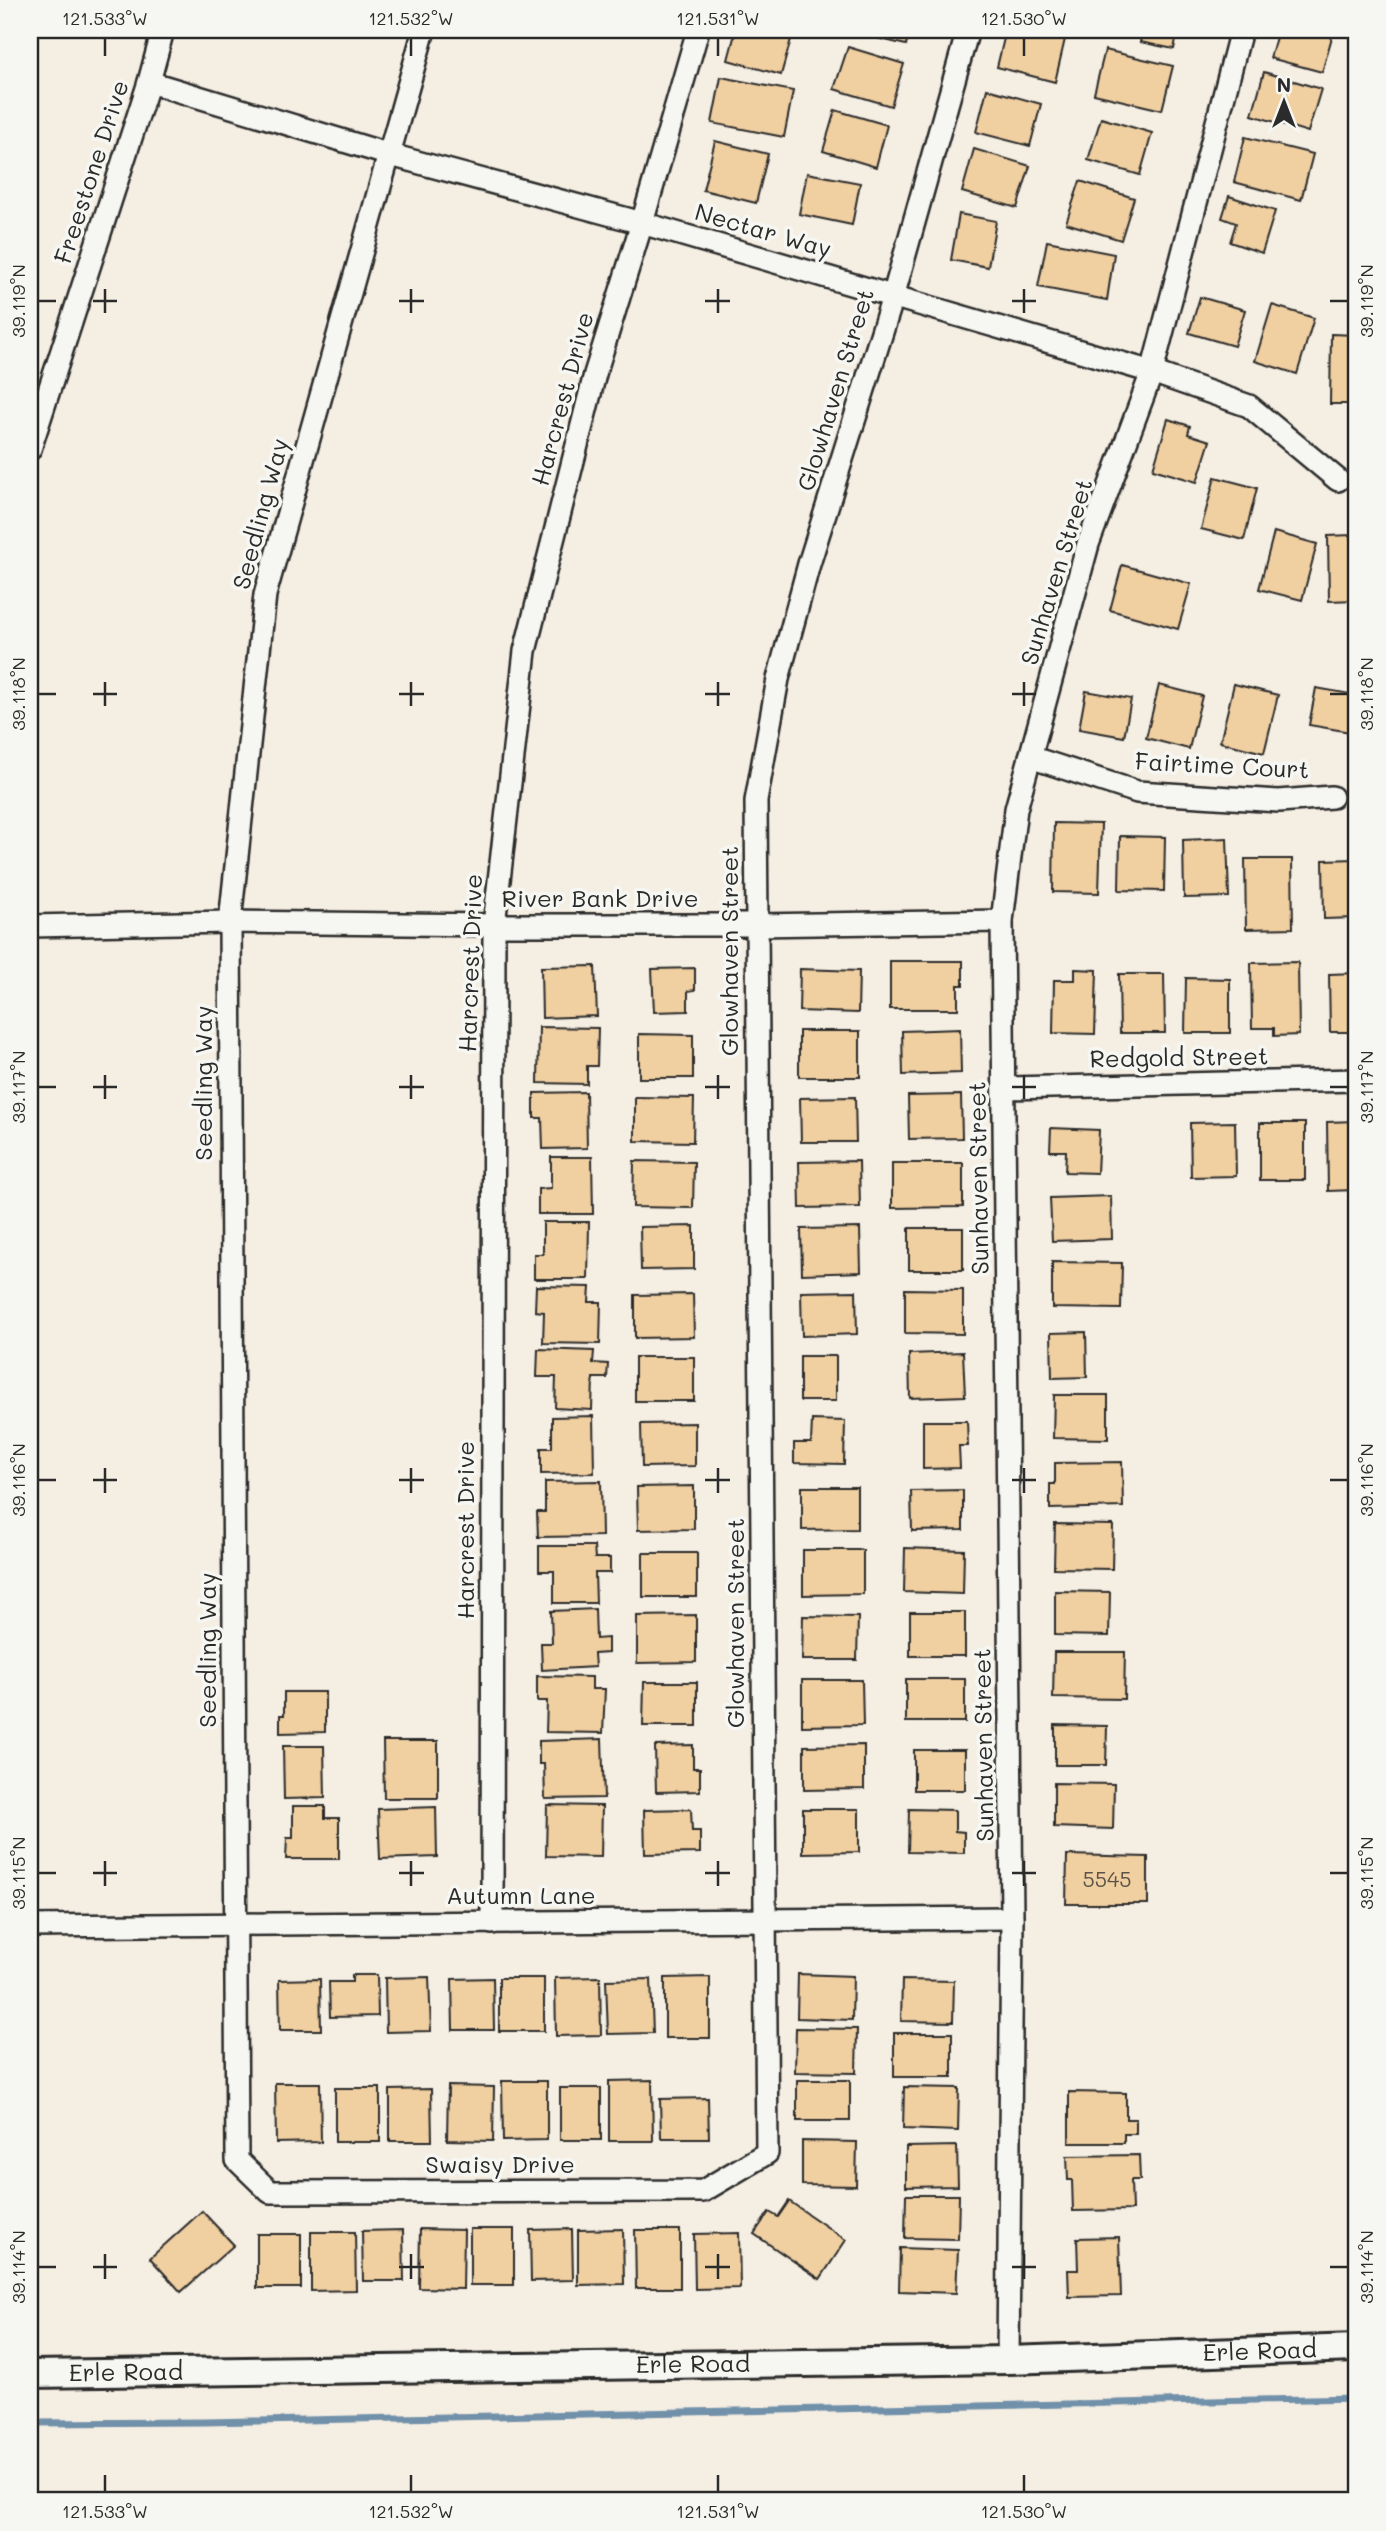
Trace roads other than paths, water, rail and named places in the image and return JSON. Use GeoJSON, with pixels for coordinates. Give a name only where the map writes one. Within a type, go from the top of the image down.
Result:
{"type":"FeatureCollection","features":[{"type":"Feature","properties":{"kind":"street","name":"Freestone Drive"},"geometry":{"type":"LineString","coordinates":[[30,449],[149,82],[163,30]]}},
{"type":"Feature","properties":{"kind":"street","name":"Seedling Way"},"geometry":{"type":"LineString","coordinates":[[237,2160],[230,922],[265,595],[424,30]]}},
{"type":"Feature","properties":{"kind":"street","name":"Harcrest Drive"},"geometry":{"type":"LineString","coordinates":[[492,1923],[494,925],[525,651],[595,374],[698,30]]}},
{"type":"Feature","properties":{"kind":"street","name":"Glowhaven Street"},"geometry":{"type":"LineString","coordinates":[[766,2153],[756,801],[778,679],[809,564],[893,297],[968,30]]}},
{"type":"Feature","properties":{"kind":"street","name":"Sunhaven Street"},"geometry":{"type":"LineString","coordinates":[[1009,2360],[1012,1918],[1002,920],[1016,809],[1088,544],[1152,373],[1241,30]]}},
{"type":"Feature","properties":{"kind":"street","name":"Nectar Way"},"geometry":{"type":"LineString","coordinates":[[149,82],[387,154],[642,223],[1152,373],[1249,406],[1338,480]]}},
{"type":"Feature","properties":{"kind":"street","name":"Fairtime Court"},"geometry":{"type":"LineString","coordinates":[[1030,757],[1137,792],[1279,801],[1332,797]]}},
{"type":"Feature","properties":{"kind":"street","name":"River Bank Drive"},"geometry":{"type":"LineString","coordinates":[[30,926],[230,922],[756,925],[1002,920]]}},
{"type":"Feature","properties":{"kind":"street","name":"Redgold Street"},"geometry":{"type":"LineString","coordinates":[[1004,1088],[1356,1080]]}},
{"type":"Feature","properties":{"kind":"street","name":"Autumn Lane"},"geometry":{"type":"LineString","coordinates":[[30,1926],[1012,1918]]}},
{"type":"Feature","properties":{"kind":"street","name":"Swaisy Drive"},"geometry":{"type":"LineString","coordinates":[[237,2160],[270,2192],[704,2191],[766,2153]]}},
{"type":"Feature","properties":{"kind":"street","name":"Erle Road"},"geometry":{"type":"LineString","coordinates":[[30,2374],[1009,2360],[1356,2348]]}},
{"type":"Feature","properties":{"kind":"waterway"},"geometry":{"type":"LineString","coordinates":[[30,2423],[205,2422],[1356,2398]]}}]}
